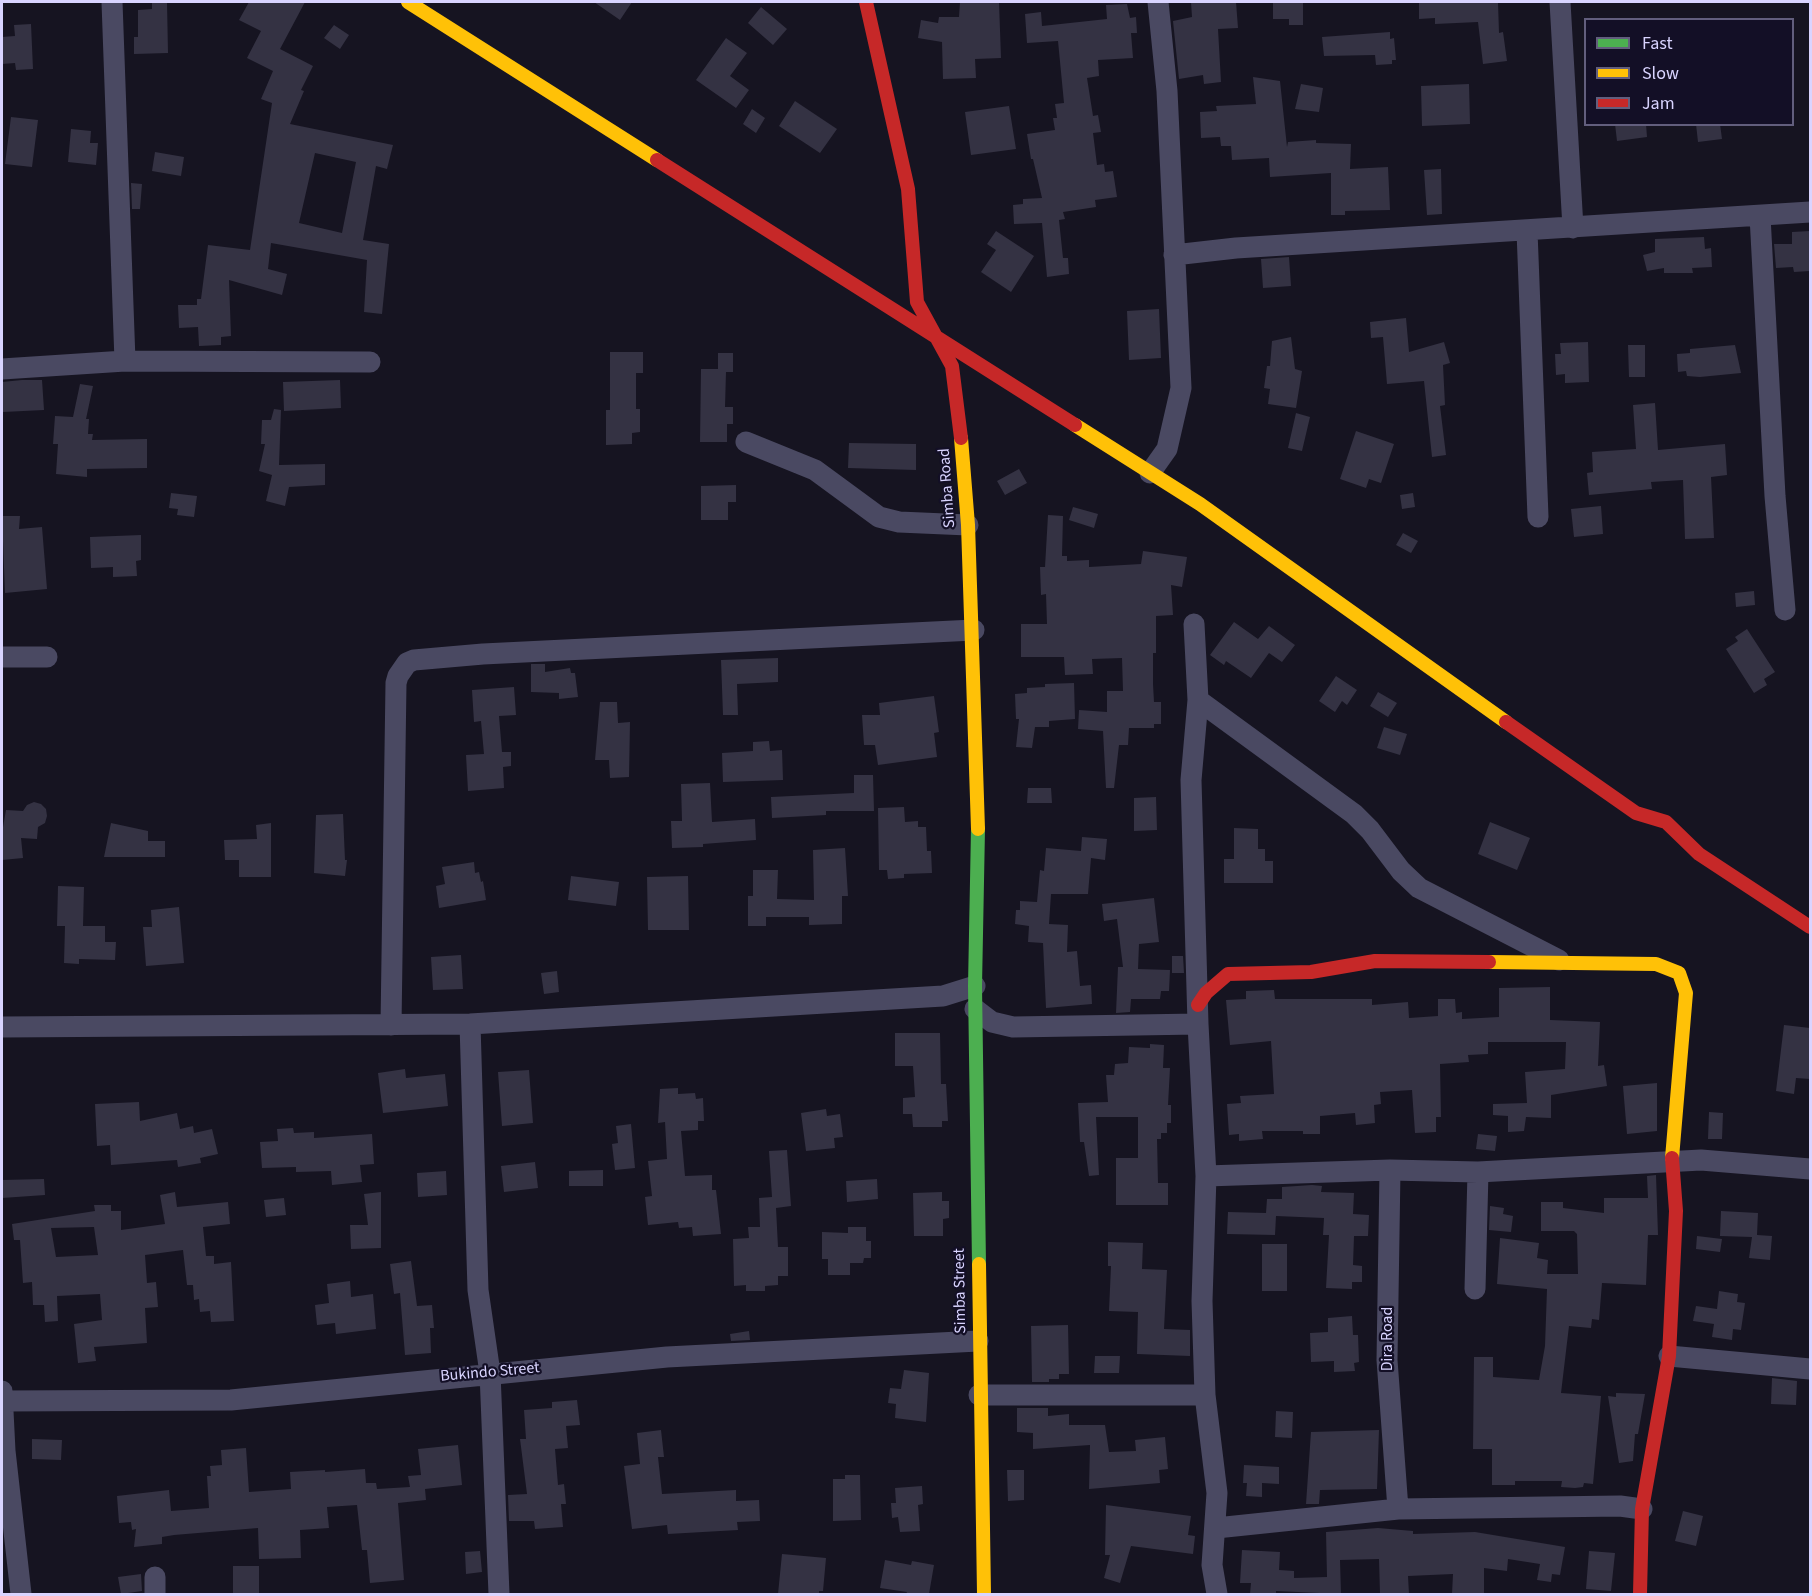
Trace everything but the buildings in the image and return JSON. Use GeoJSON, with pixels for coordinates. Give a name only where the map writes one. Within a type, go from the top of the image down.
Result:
{"type":"FeatureCollection","features":[{"type":"Feature","properties":{"kind":"street"},"geometry":{"type":"LineString","coordinates":[[112,2],[125,361]]}},
{"type":"Feature","properties":{"kind":"street"},"geometry":{"type":"LineString","coordinates":[[408,2],[1209,511],[1622,804],[1636,813],[1666,822],[1699,854],[1810,927]]}},
{"type":"Feature","properties":{"kind":"street","name":"Simba Road"},"geometry":{"type":"LineString","coordinates":[[866,2],[908,189],[917,302],[952,366],[958,405],[974,630],[979,806],[975,986]]}},
{"type":"Feature","properties":{"kind":"street"},"geometry":{"type":"LineString","coordinates":[[1150,473],[1167,449],[1181,388],[1167,91],[1158,2]]}},
{"type":"Feature","properties":{"kind":"street"},"geometry":{"type":"LineString","coordinates":[[1560,2],[1574,228]]}},
{"type":"Feature","properties":{"kind":"street"},"geometry":{"type":"LineString","coordinates":[[1174,255],[1236,248],[1810,212]]}},
{"type":"Feature","properties":{"kind":"street"},"geometry":{"type":"LineString","coordinates":[[1760,216],[1775,496],[1785,610]]}},
{"type":"Feature","properties":{"kind":"street"},"geometry":{"type":"LineString","coordinates":[[1527,231],[1539,517]]}},
{"type":"Feature","properties":{"kind":"street"},"geometry":{"type":"LineString","coordinates":[[2,369],[125,361],[370,362]]}},
{"type":"Feature","properties":{"kind":"street"},"geometry":{"type":"LineString","coordinates":[[746,442],[814,470],[879,517],[899,522],[968,525]]}},
{"type":"Feature","properties":{"kind":"street"},"geometry":{"type":"LineString","coordinates":[[1194,624],[1198,700],[1191,780],[1198,1015],[1206,1176],[1202,1302],[1205,1395],[1217,1493],[1212,1565],[1217,1594]]}},
{"type":"Feature","properties":{"kind":"street"},"geometry":{"type":"LineString","coordinates":[[392,1025],[396,683],[407,663],[414,660],[483,654],[974,630]]}},
{"type":"Feature","properties":{"kind":"street"},"geometry":{"type":"LineString","coordinates":[[2,657],[47,657]]}},
{"type":"Feature","properties":{"kind":"street"},"geometry":{"type":"LineString","coordinates":[[1198,700],[1353,814],[1370,830],[1401,871],[1419,888],[1567,964]]}},
{"type":"Feature","properties":{"kind":"street"},"geometry":{"type":"LineString","coordinates":[[1198,1015],[1206,993],[1228,974],[1311,972],[1375,962],[1666,966],[1679,973],[1686,993],[1672,1162],[1676,1211],[1669,1356],[1642,1509],[1640,1594]]}},
{"type":"Feature","properties":{"kind":"street"},"geometry":{"type":"LineString","coordinates":[[2,1027],[470,1024],[943,996],[975,986]]}},
{"type":"Feature","properties":{"kind":"street","name":"Simba Street"},"geometry":{"type":"LineString","coordinates":[[975,986],[978,1341],[984,1594]]}},
{"type":"Feature","properties":{"kind":"street"},"geometry":{"type":"LineString","coordinates":[[975,1009],[992,1022],[1013,1027],[1198,1015]]}},
{"type":"Feature","properties":{"kind":"street"},"geometry":{"type":"LineString","coordinates":[[470,1024],[478,1290],[490,1373],[499,1594]]}},
{"type":"Feature","properties":{"kind":"street"},"geometry":{"type":"LineString","coordinates":[[1206,1176],[1390,1170],[1478,1172],[1701,1160],[1810,1169]]}},
{"type":"Feature","properties":{"kind":"street","name":"Dira Road"},"geometry":{"type":"LineString","coordinates":[[1390,1170],[1387,1360],[1398,1509]]}},
{"type":"Feature","properties":{"kind":"street"},"geometry":{"type":"LineString","coordinates":[[1475,1289],[1478,1172]]}},
{"type":"Feature","properties":{"kind":"street","name":"Bukindo Street"},"geometry":{"type":"LineString","coordinates":[[2,1401],[231,1400],[667,1357],[978,1341]]}},
{"type":"Feature","properties":{"kind":"street"},"geometry":{"type":"LineString","coordinates":[[1669,1356],[1810,1369]]}},
{"type":"Feature","properties":{"kind":"street"},"geometry":{"type":"LineString","coordinates":[[2,1391],[5,1451],[21,1594]]}},
{"type":"Feature","properties":{"kind":"street"},"geometry":{"type":"LineString","coordinates":[[979,1395],[1205,1395]]}},
{"type":"Feature","properties":{"kind":"street"},"geometry":{"type":"LineString","coordinates":[[1216,1528],[1398,1509],[1620,1506],[1642,1509]]}},
{"type":"Feature","properties":{"kind":"traffic: fast"},"geometry":{"type":"LineString","coordinates":[[978,829],[975,986],[979,1264]]}},
{"type":"Feature","properties":{"kind":"traffic: slow"},"geometry":{"type":"LineString","coordinates":[[408,2],[657,160]]}},
{"type":"Feature","properties":{"kind":"traffic: slow"},"geometry":{"type":"LineString","coordinates":[[1075,425],[1200,504],[1506,722]]}},
{"type":"Feature","properties":{"kind":"traffic: slow"},"geometry":{"type":"LineString","coordinates":[[961,438],[968,525],[978,829]]}},
{"type":"Feature","properties":{"kind":"traffic: slow"},"geometry":{"type":"LineString","coordinates":[[1489,962],[1656,964],[1679,973],[1686,993],[1672,1158]]}},
{"type":"Feature","properties":{"kind":"traffic: slow"},"geometry":{"type":"LineString","coordinates":[[979,1264],[984,1594]]}},
{"type":"Feature","properties":{"kind":"traffic: jam"},"geometry":{"type":"LineString","coordinates":[[866,2],[908,189],[917,302],[952,366],[961,438]]}},
{"type":"Feature","properties":{"kind":"traffic: jam"},"geometry":{"type":"LineString","coordinates":[[657,160],[1075,425]]}},
{"type":"Feature","properties":{"kind":"traffic: jam"},"geometry":{"type":"LineString","coordinates":[[1506,722],[1636,813],[1666,822],[1699,854],[1810,927]]}},
{"type":"Feature","properties":{"kind":"traffic: jam"},"geometry":{"type":"LineString","coordinates":[[1198,1005],[1206,993],[1228,974],[1311,972],[1375,961],[1489,962]]}},
{"type":"Feature","properties":{"kind":"traffic: jam"},"geometry":{"type":"LineString","coordinates":[[1640,1594],[1642,1509],[1669,1356],[1676,1211],[1672,1158]]}}]}
